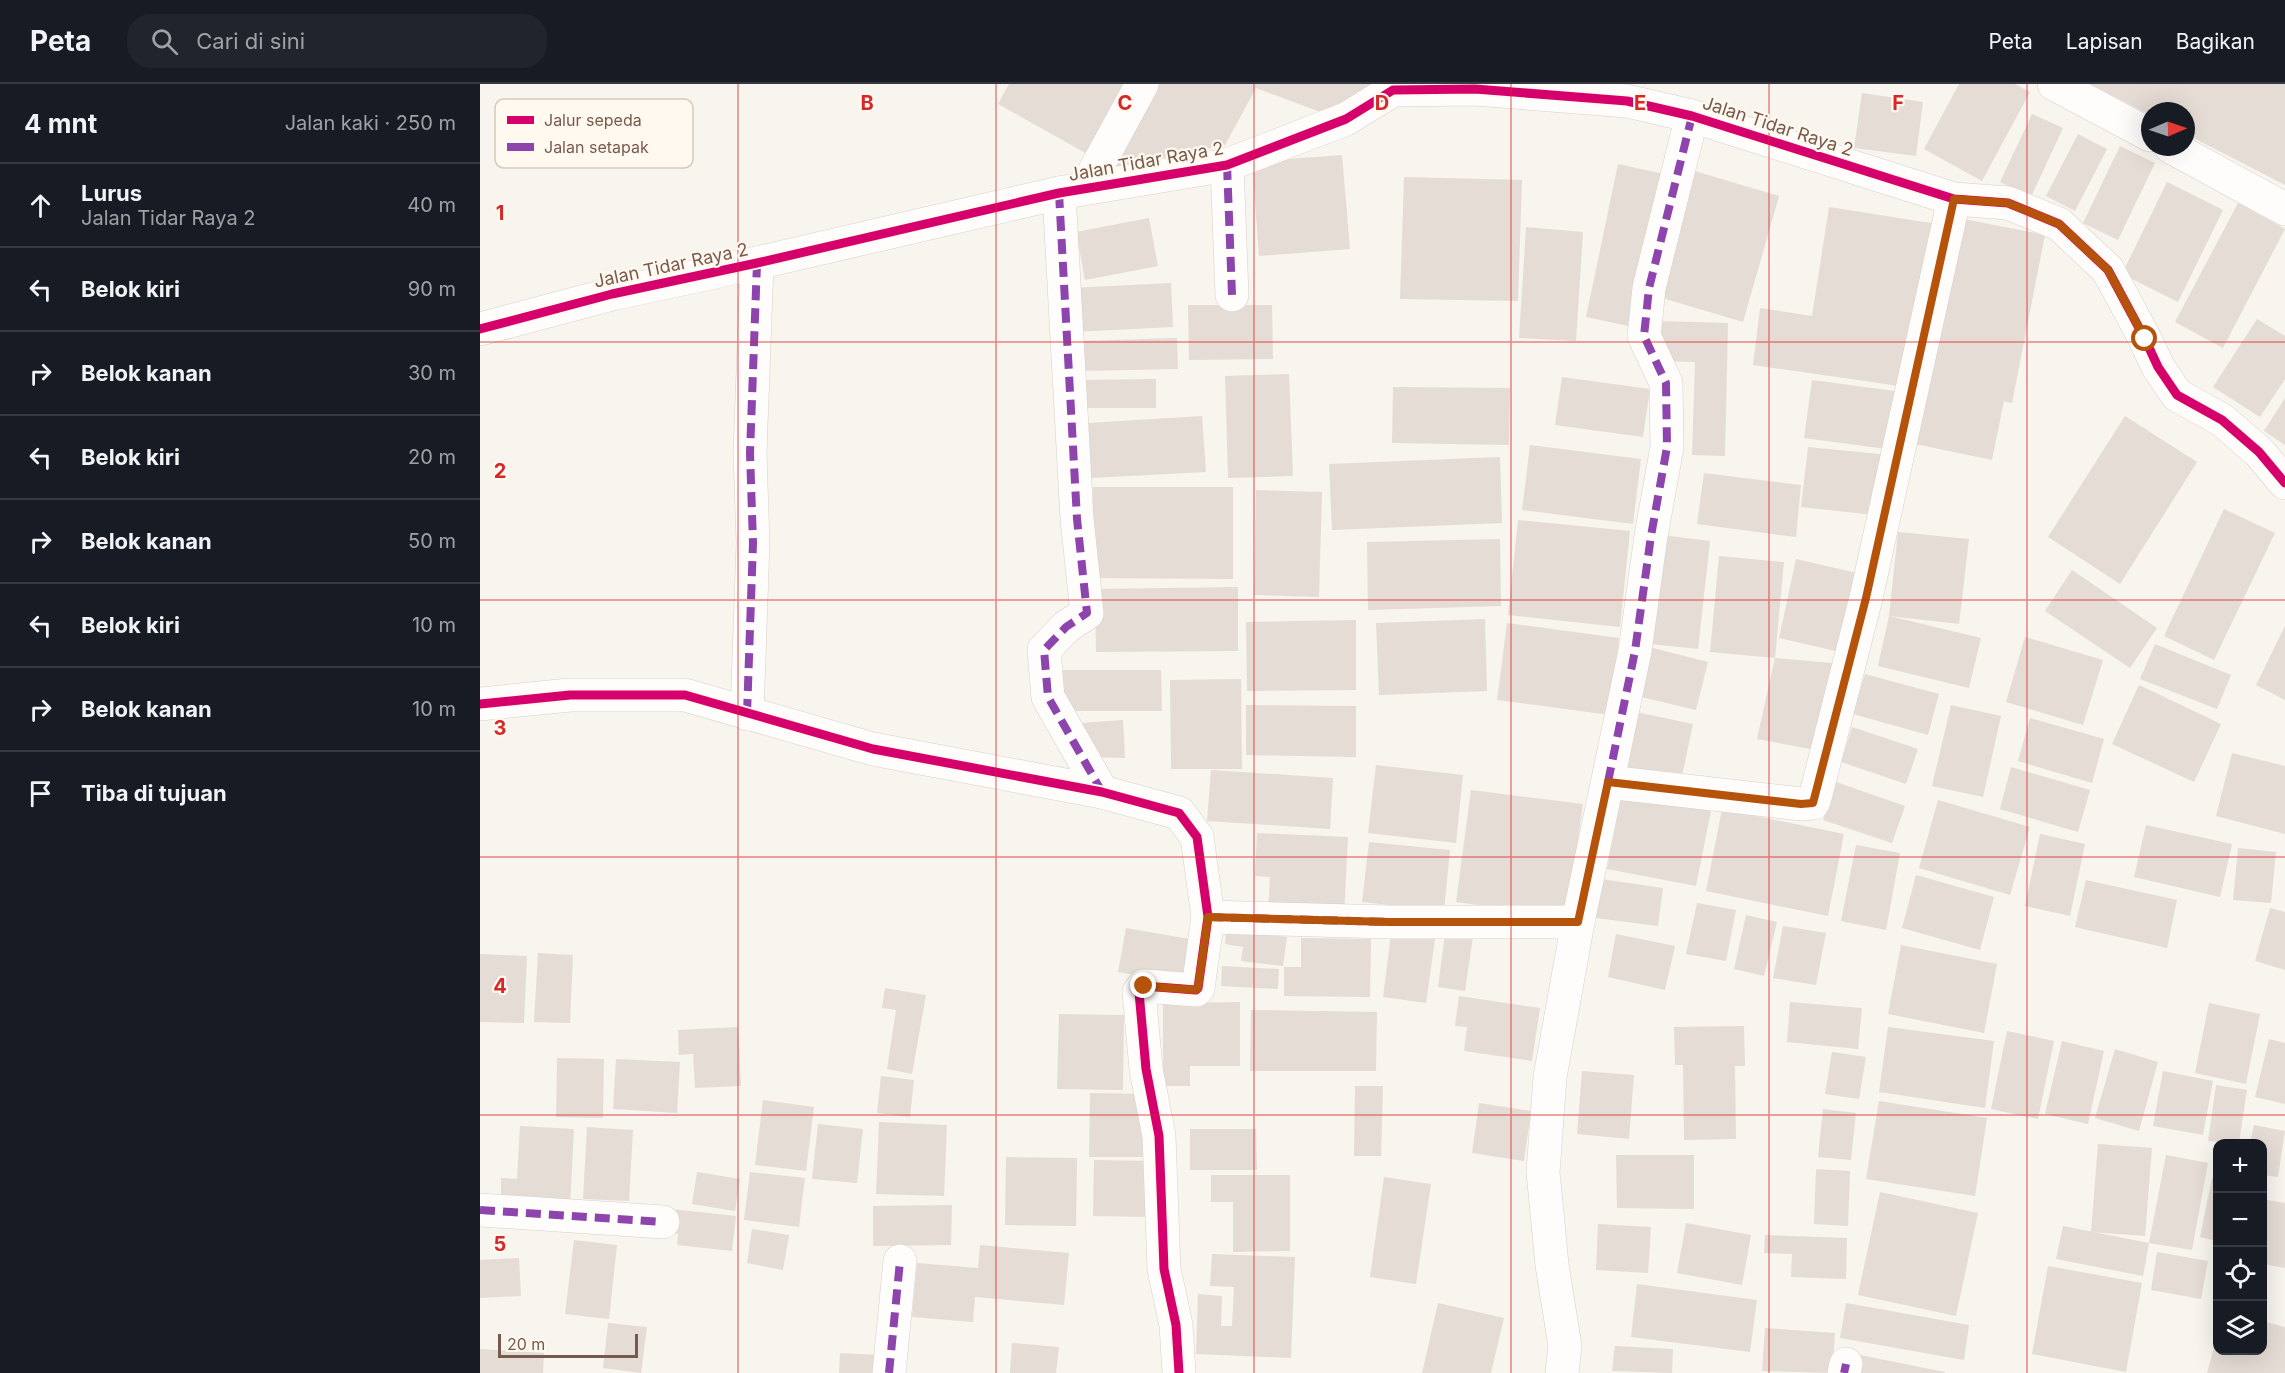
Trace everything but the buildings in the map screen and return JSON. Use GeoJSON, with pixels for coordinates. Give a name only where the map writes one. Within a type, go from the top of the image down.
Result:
{"type":"FeatureCollection","features":[{"type":"Feature","properties":{"kind":"street"},"geometry":{"type":"LineString","coordinates":[[1102,792],[1048,697],[1044,650],[1066,627],[1087,613],[1077,519],[1072,190],[1142,84]]}},
{"type":"Feature","properties":{"kind":"street"},"geometry":{"type":"LineString","coordinates":[[2055,84],[2141,130]]}},
{"type":"Feature","properties":{"kind":"street","name":"Jalan Tidar Raya 2"},"geometry":{"type":"LineString","coordinates":[[480,329],[612,294],[1072,190],[1227,165],[1346,119],[1395,87],[1631,92],[1692,116],[1954,199],[2008,203],[2059,224],[2108,270],[2158,367],[2177,395],[2222,420],[2259,452],[2285,483]]}},
{"type":"Feature","properties":{"kind":"street"},"geometry":{"type":"LineString","coordinates":[[1562,1373],[1565,1346],[1552,1265],[1543,1172],[1550,1077],[1578,922],[1635,651],[1651,536],[1667,447],[1666,383],[1644,336],[1649,288],[1692,116]]}},
{"type":"Feature","properties":{"kind":"street"},"geometry":{"type":"LineString","coordinates":[[2188,156],[2285,209]]}},
{"type":"Feature","properties":{"kind":"street"},"geometry":{"type":"LineString","coordinates":[[1227,165],[1232,295]]}},
{"type":"Feature","properties":{"kind":"street"},"geometry":{"type":"LineString","coordinates":[[1608,782],[1801,804],[1813,803],[1866,598],[1954,199]]}},
{"type":"Feature","properties":{"kind":"street"},"geometry":{"type":"LineString","coordinates":[[747,714],[753,543],[750,453],[757,263]]}},
{"type":"Feature","properties":{"kind":"street"},"geometry":{"type":"LineString","coordinates":[[480,704],[570,695],[685,695],[873,749],[1102,792],[1179,813],[1197,837],[1208,917],[1198,988],[1196,990],[1144,986],[1139,992],[1146,1069],[1159,1136],[1164,1269],[1176,1325],[1179,1373]]}},
{"type":"Feature","properties":{"kind":"street"},"geometry":{"type":"LineString","coordinates":[[1208,917],[1389,922],[1578,922]]}},
{"type":"Feature","properties":{"kind":"street"},"geometry":{"type":"LineString","coordinates":[[480,1210],[663,1222]]}},
{"type":"Feature","properties":{"kind":"street"},"geometry":{"type":"LineString","coordinates":[[889,1373],[900,1261]]}},
{"type":"Feature","properties":{"kind":"marked path"},"geometry":{"type":"LineString","coordinates":[[1608,782],[1635,651],[1651,536],[1667,447],[1666,383],[1644,336],[1649,288],[1692,116]]}},
{"type":"Feature","properties":{"kind":"marked path"},"geometry":{"type":"LineString","coordinates":[[1227,165],[1232,295]]}},
{"type":"Feature","properties":{"kind":"marked path"},"geometry":{"type":"LineString","coordinates":[[1059,193],[1077,519],[1087,613],[1066,627],[1044,650],[1048,697],[1102,792]]}},
{"type":"Feature","properties":{"kind":"marked path"},"geometry":{"type":"LineString","coordinates":[[747,714],[753,543],[750,453],[757,263]]}},
{"type":"Feature","properties":{"kind":"marked path"},"geometry":{"type":"LineString","coordinates":[[1208,917],[1389,922],[1578,922]]}},
{"type":"Feature","properties":{"kind":"marked path"},"geometry":{"type":"LineString","coordinates":[[480,1210],[663,1222]]}},
{"type":"Feature","properties":{"kind":"marked path"},"geometry":{"type":"LineString","coordinates":[[889,1373],[900,1261]]}},
{"type":"Feature","properties":{"kind":"marked path"},"geometry":{"type":"LineString","coordinates":[[1844,1373],[1846,1364]]}},
{"type":"Feature","properties":{"kind":"cycle path"},"geometry":{"type":"LineString","coordinates":[[480,329],[612,294],[1059,193],[1227,165],[1346,119],[1393,90],[1475,89],[1627,101],[1692,116],[1954,199],[2008,203],[2059,224],[2108,270],[2158,367],[2177,395],[2222,420],[2259,452],[2285,483]]}},
{"type":"Feature","properties":{"kind":"cycle path"},"geometry":{"type":"LineString","coordinates":[[480,704],[570,695],[685,695],[873,749],[1102,792],[1179,813],[1197,837],[1208,917],[1198,988],[1196,990],[1144,986],[1139,992],[1146,1069],[1159,1136],[1164,1269],[1176,1325],[1179,1373]]}},
{"type":"Feature","properties":{"kind":"route"},"geometry":{"type":"LineString","coordinates":[[1144,986],[1196,990],[1198,988],[1208,917],[1389,922],[1578,922],[1608,782],[1801,804],[1813,803],[1866,598],[1954,199],[2008,203],[2059,224],[2108,270],[2145,339]]}}]}
